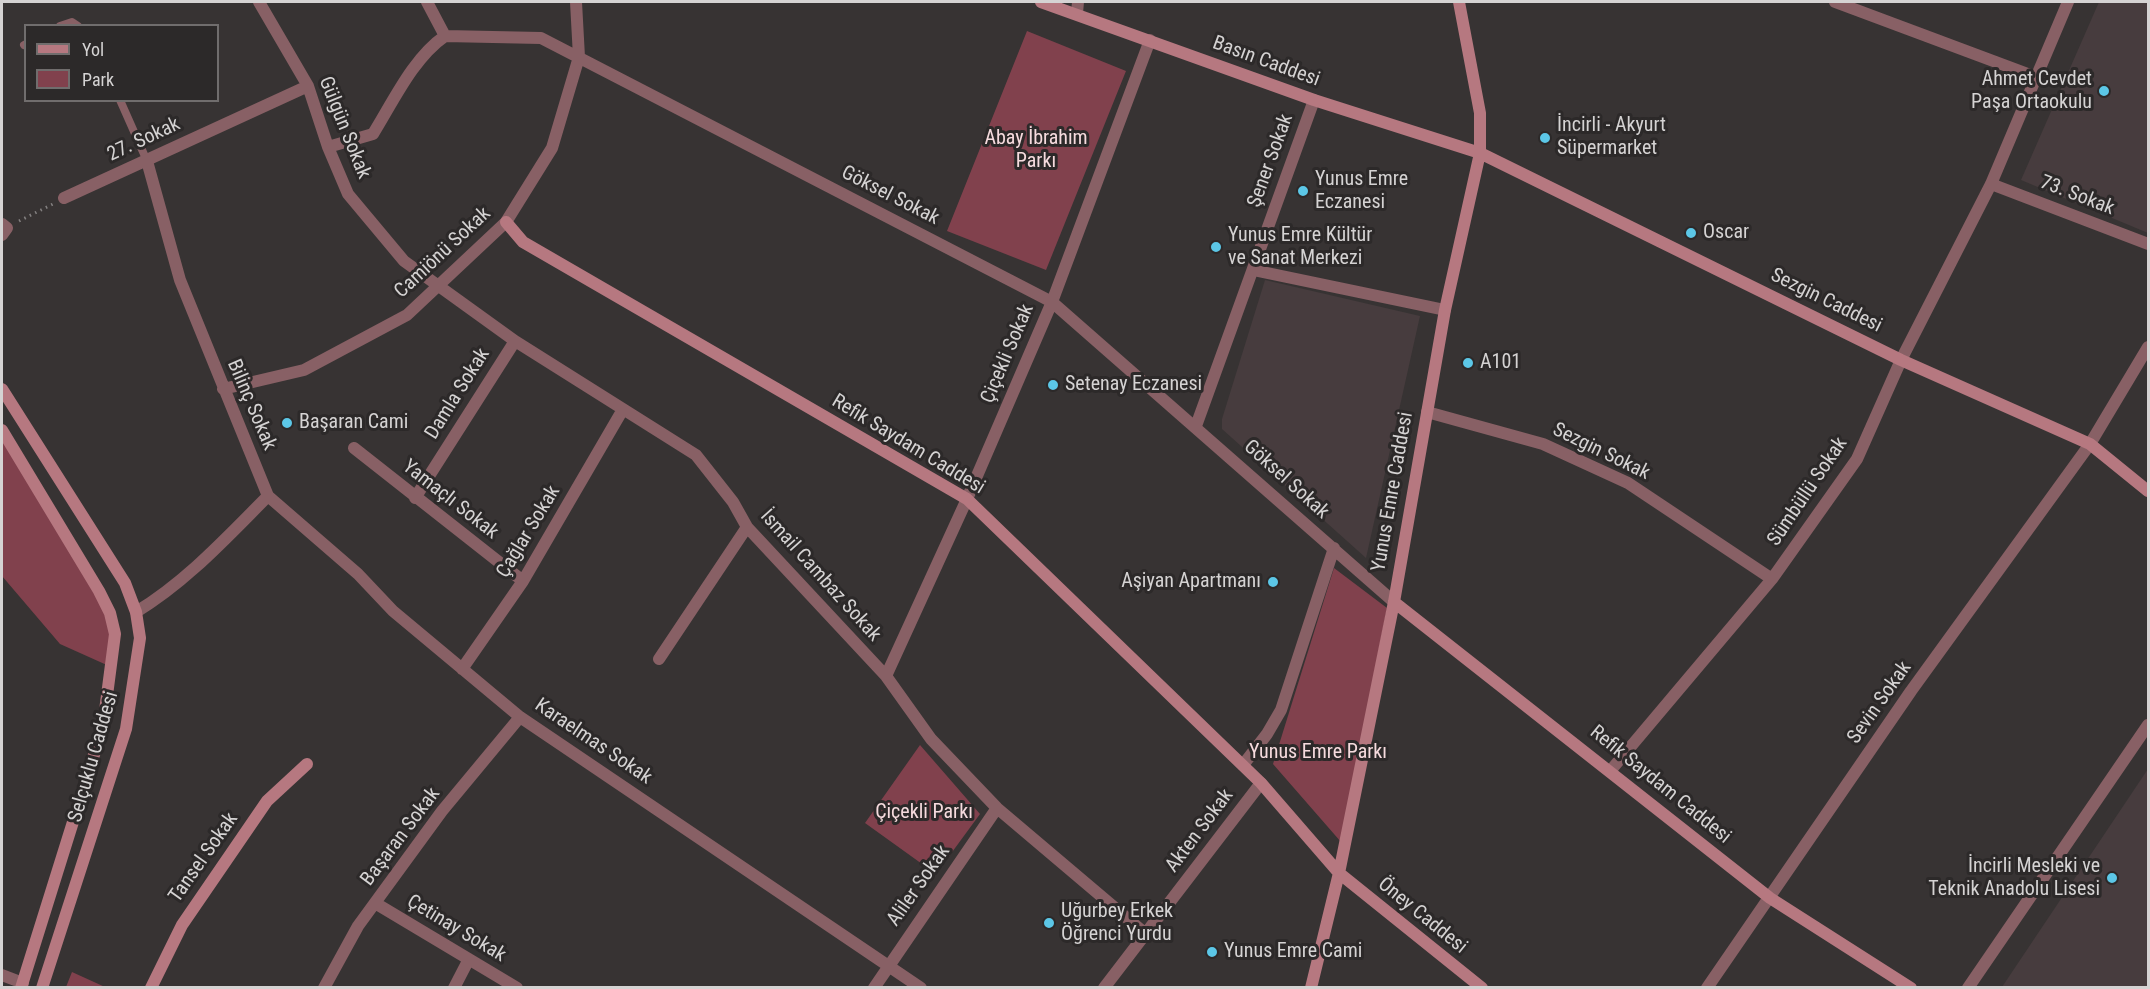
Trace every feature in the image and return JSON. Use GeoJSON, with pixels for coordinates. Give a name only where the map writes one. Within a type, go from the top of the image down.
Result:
{"type":"FeatureCollection","features":[{"type":"Feature","properties":{"kind":"street","name":"Gülgün Sokak"},"geometry":{"type":"LineString","coordinates":[[259,2],[308,86],[328,147],[348,194],[404,261]]}},
{"type":"Feature","properties":{"kind":"street"},"geometry":{"type":"LineString","coordinates":[[328,147],[373,134],[417,66],[433,45],[444,36],[427,2]]}},
{"type":"Feature","properties":{"kind":"street","name":"Camiönü Sokak"},"geometry":{"type":"LineString","coordinates":[[223,389],[304,370],[407,315],[437,284],[506,222],[552,148],[579,57],[576,2]]}},
{"type":"Feature","properties":{"kind":"street","name":"Basın Caddesi"},"geometry":{"type":"LineString","coordinates":[[1041,2],[1078,7],[1150,40],[1314,100],[1480,153]]}},
{"type":"Feature","properties":{"kind":"street","name":"Yunus Emre Caddesi"},"geometry":{"type":"LineString","coordinates":[[1311,987],[1339,873],[1394,602],[1446,310],[1480,153],[1480,113],[1459,2]]}},
{"type":"Feature","properties":{"kind":"street"},"geometry":{"type":"LineString","coordinates":[[1835,2],[2036,77]]}},
{"type":"Feature","properties":{"kind":"street","name":"Sümbüllü Sokak"},"geometry":{"type":"LineString","coordinates":[[1611,770],[1772,579],[1857,459],[1901,360],[1991,184],[2068,2]]}},
{"type":"Feature","properties":{"kind":"street","name":"Göksel Sokak"},"geometry":{"type":"LineString","coordinates":[[444,36],[541,38],[1052,302],[1394,602]]}},
{"type":"Feature","properties":{"kind":"street","name":"Çiçekli Sokak"},"geometry":{"type":"LineString","coordinates":[[886,676],[967,499],[1052,302],[1150,40]]}},
{"type":"Feature","properties":{"kind":"street","name":"27. Sokak"},"geometry":{"type":"LineString","coordinates":[[64,198],[308,86]]}},
{"type":"Feature","properties":{"kind":"street","name":"Şener Sokak"},"geometry":{"type":"LineString","coordinates":[[1196,426],[1314,100]]}},
{"type":"Feature","properties":{"kind":"street","name":"Sezgin Caddesi"},"geometry":{"type":"LineString","coordinates":[[1480,153],[1901,360],[2090,444],[2148,491]]}},
{"type":"Feature","properties":{"kind":"street","name":"Bilinç Sokak"},"geometry":{"type":"LineString","coordinates":[[147,161],[180,280],[268,496]]}},
{"type":"Feature","properties":{"kind":"street","name":"73. Sokak"},"geometry":{"type":"LineString","coordinates":[[1991,184],[2148,244]]}},
{"type":"Feature","properties":{"kind":"street","name":"Refik Saydam Caddesi"},"geometry":{"type":"LineString","coordinates":[[506,222],[523,242],[967,499],[1261,783],[1339,873]]}},
{"type":"Feature","properties":{"kind":"street","name":"İsmail Cambaz Sokak"},"geometry":{"type":"LineString","coordinates":[[404,261],[515,341],[622,411],[696,455],[733,502],[747,527],[886,676],[931,739],[997,808],[1147,935]]}},
{"type":"Feature","properties":{"kind":"street"},"geometry":{"type":"LineString","coordinates":[[1253,270],[1446,310]]}},
{"type":"Feature","properties":{"kind":"street","name":"Damla Sokak"},"geometry":{"type":"LineString","coordinates":[[415,498],[515,341]]}},
{"type":"Feature","properties":{"kind":"street","name":"Sevin Sokak"},"geometry":{"type":"LineString","coordinates":[[1707,987],[1911,691],[2090,444],[2148,347]]}},
{"type":"Feature","properties":{"kind":"street","name":"Selçuklu Caddesi"},"geometry":{"type":"LineString","coordinates":[[2,389],[125,584],[136,612],[139,648],[126,729],[42,987]]}},
{"type":"Feature","properties":{"kind":"street","name":"Çağlar Sokak"},"geometry":{"type":"LineString","coordinates":[[462,669],[523,581],[622,411]]}},
{"type":"Feature","properties":{"kind":"street","name":"Sezgin Sokak"},"geometry":{"type":"LineString","coordinates":[[1427,412],[1543,444],[1628,483],[1772,579]]}},
{"type":"Feature","properties":{"kind":"street","name":"Selçuklu Caddesi"},"geometry":{"type":"LineString","coordinates":[[2,430],[99,591],[110,613],[115,634],[113,669],[103,726],[22,985]]}},
{"type":"Feature","properties":{"kind":"street","name":"Yamaçlı Sokak"},"geometry":{"type":"LineString","coordinates":[[354,448],[523,581]]}},
{"type":"Feature","properties":{"kind":"street"},"geometry":{"type":"LineString","coordinates":[[136,612],[157,599],[193,568],[268,496]]}},
{"type":"Feature","properties":{"kind":"street","name":"Karaelmas Sokak"},"geometry":{"type":"LineString","coordinates":[[268,496],[358,574],[393,611],[520,717],[921,987]]}},
{"type":"Feature","properties":{"kind":"street"},"geometry":{"type":"LineString","coordinates":[[659,659],[747,527]]}},
{"type":"Feature","properties":{"kind":"street"},"geometry":{"type":"LineString","coordinates":[[1243,765],[1267,734],[1281,710],[1334,548]]}},
{"type":"Feature","properties":{"kind":"street","name":"Refik Saydam Caddesi"},"geometry":{"type":"LineString","coordinates":[[1394,602],[1611,770],[1770,898],[1911,987]]}},
{"type":"Feature","properties":{"kind":"street","name":"Başaran Sokak"},"geometry":{"type":"LineString","coordinates":[[324,987],[358,926],[442,812],[520,717]]}},
{"type":"Feature","properties":{"kind":"street"},"geometry":{"type":"LineString","coordinates":[[1968,987],[2148,725]]}},
{"type":"Feature","properties":{"kind":"street","name":"Tansel Sokak"},"geometry":{"type":"LineString","coordinates":[[151,987],[182,925],[261,811],[307,764]]}},
{"type":"Feature","properties":{"kind":"street","name":"Akten Sokak"},"geometry":{"type":"LineString","coordinates":[[1104,987],[1147,935],[1261,783]]}},
{"type":"Feature","properties":{"kind":"street","name":"Aliler Sokak"},"geometry":{"type":"LineString","coordinates":[[874,987],[997,808]]}},
{"type":"Feature","properties":{"kind":"street","name":"Öney Caddesi"},"geometry":{"type":"LineString","coordinates":[[1339,873],[1395,921],[1482,987]]}},
{"type":"Feature","properties":{"kind":"street","name":"Çetinay Sokak"},"geometry":{"type":"LineString","coordinates":[[375,903],[517,987]]}},
{"type":"Feature","properties":{"kind":"street"},"geometry":{"type":"LineString","coordinates":[[454,987],[469,959]]}},
{"type":"Feature","properties":{"kind":"street"},"geometry":{"type":"LineString","coordinates":[[2,975],[22,985]]}},
{"type":"Feature","properties":{"kind":"lane"},"geometry":{"type":"LineString","coordinates":[[121,102],[147,161]]}},
{"type":"Feature","properties":{"kind":"path"},"geometry":{"type":"LineString","coordinates":[[3,229],[64,198]]}},
{"type":"Feature","properties":{"kind":"shaded area","name":"Ahmet Cevdet Paşa Ortaokulu"},"geometry":{"type":"Polygon","coordinates":[[[2099,2],[2148,2],[2148,233],[2021,180],[2099,2]]]}},
{"type":"Feature","properties":{"kind":"shaded area"},"geometry":{"type":"Polygon","coordinates":[[[1265,280],[1420,316],[1366,558],[1222,429],[1222,419],[1265,280]]]}},
{"type":"Feature","properties":{"kind":"shaded area","name":"İncirli Mesleki ve Teknik Anadolu Lisesi"},"geometry":{"type":"Polygon","coordinates":[[[2148,769],[2148,987],[2002,987],[2148,769]]]}},
{"type":"Feature","properties":{"kind":"green space","name":"Abay İbrahim Parkı"},"geometry":{"type":"Polygon","coordinates":[[[1027,31],[1126,71],[1046,270],[947,231],[1027,31]]]}},
{"type":"Feature","properties":{"kind":"green space"},"geometry":{"type":"Polygon","coordinates":[[[2,434],[100,593],[110,631],[109,666],[60,644],[2,576],[2,434]]]}},
{"type":"Feature","properties":{"kind":"green space","name":"Yunus Emre Parkı"},"geometry":{"type":"Polygon","coordinates":[[[1334,568],[1387,608],[1341,842],[1273,764],[1334,568]]]}},
{"type":"Feature","properties":{"kind":"green space","name":"Çiçekli Parkı"},"geometry":{"type":"Polygon","coordinates":[[[920,745],[980,814],[936,874],[865,823],[920,745]]]}},
{"type":"Feature","properties":{"kind":"green space"},"geometry":{"type":"Polygon","coordinates":[[[72,972],[105,987],[66,987],[72,972]]]}},
{"type":"Feature","properties":{"kind":"place","name":"Ahmet Cevdet Paşa Ortaokulu"},"geometry":{"type":"Point","coordinates":[2104,91]}},
{"type":"Feature","properties":{"kind":"place","name":"İncirli - Akyurt Süpermarket"},"geometry":{"type":"Point","coordinates":[1545,138]}},
{"type":"Feature","properties":{"kind":"place","name":"Yunus Emre Eczanesi"},"geometry":{"type":"Point","coordinates":[1303,191]}},
{"type":"Feature","properties":{"kind":"place","name":"Oscar"},"geometry":{"type":"Point","coordinates":[1691,233]}},
{"type":"Feature","properties":{"kind":"place","name":"Yunus Emre Kültür ve Sanat Merkezi"},"geometry":{"type":"Point","coordinates":[1216,247]}},
{"type":"Feature","properties":{"kind":"place","name":"A101"},"geometry":{"type":"Point","coordinates":[1468,363]}},
{"type":"Feature","properties":{"kind":"place","name":"Setenay Eczanesi"},"geometry":{"type":"Point","coordinates":[1053,385]}},
{"type":"Feature","properties":{"kind":"place","name":"Başaran Cami"},"geometry":{"type":"Point","coordinates":[287,423]}},
{"type":"Feature","properties":{"kind":"place","name":"Aşiyan Apartmanı"},"geometry":{"type":"Point","coordinates":[1273,582]}},
{"type":"Feature","properties":{"kind":"place","name":"İncirli Mesleki ve Teknik Anadolu Lisesi"},"geometry":{"type":"Point","coordinates":[2112,878]}},
{"type":"Feature","properties":{"kind":"place","name":"Uğurbey Erkek Öğrenci Yurdu"},"geometry":{"type":"Point","coordinates":[1049,923]}},
{"type":"Feature","properties":{"kind":"place","name":"Yunus Emre Cami"},"geometry":{"type":"Point","coordinates":[1212,952]}}]}
